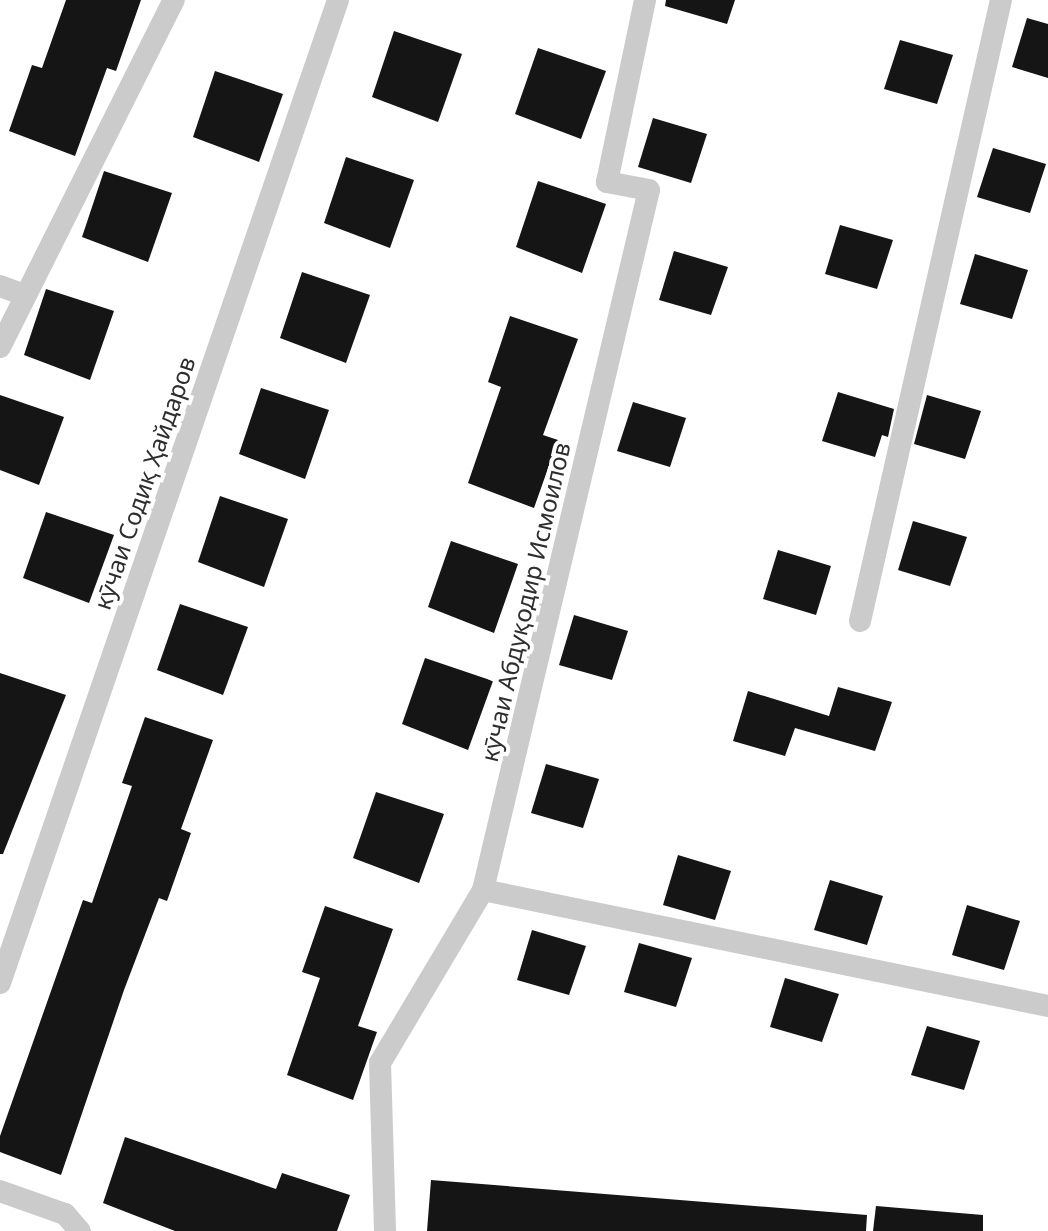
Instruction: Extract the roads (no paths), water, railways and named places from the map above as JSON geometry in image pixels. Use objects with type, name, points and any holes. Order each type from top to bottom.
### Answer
[{"type":"street","points":[[0,347],[174,0]]},
{"type":"street","name":"кӯчаи Содиқ Ҳайдаров","points":[[0,983],[338,0]]},
{"type":"street","name":"кӯчаи Абдуқодир Исмоилов","points":[[385,1231],[380,1063],[483,890],[649,190],[607,182],[645,0]]},
{"type":"street","points":[[860,621],[1001,0]]},
{"type":"street","points":[[0,286],[25,295]]},
{"type":"street","points":[[483,890],[1048,1006]]},
{"type":"street","points":[[0,1191],[65,1214],[80,1231]]}]
